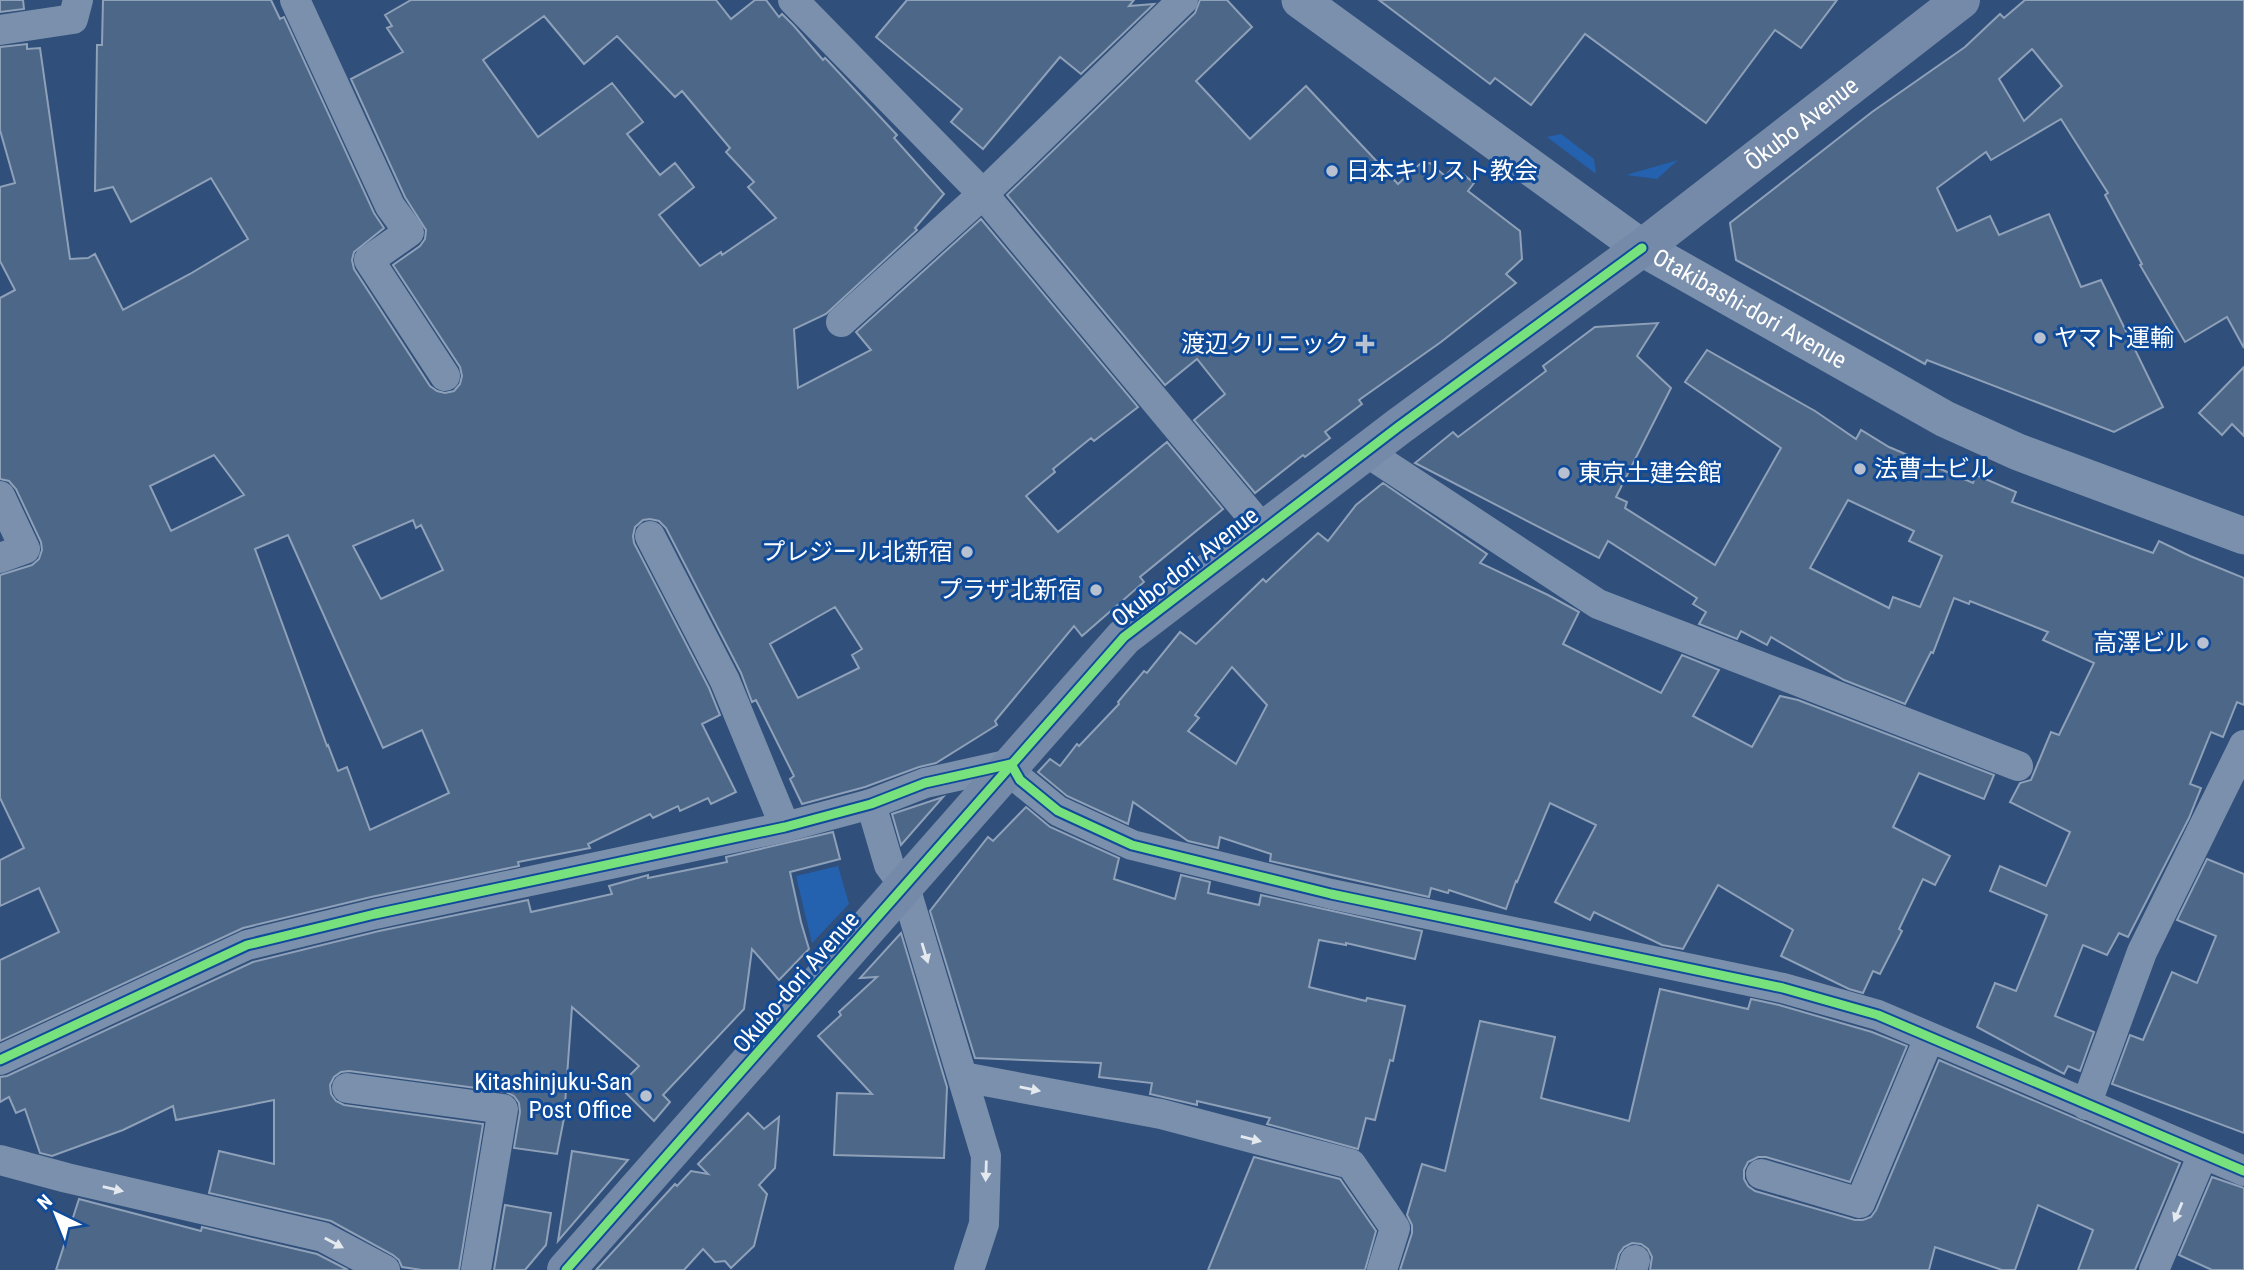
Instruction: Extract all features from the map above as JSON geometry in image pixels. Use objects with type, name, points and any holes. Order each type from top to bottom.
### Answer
[{"type":"main road","name":"Ōkubo Avenue","points":[[1642,248],[1961,0]]},
{"type":"main road","name":"Okubo-dori Avenue","points":[[566,1270],[1124,637],[1365,452],[1642,248]]},
{"type":"street","points":[[295,0],[390,206],[409,232],[369,260],[445,376]]},
{"type":"street","points":[[793,0],[983,194],[1264,531]]},
{"type":"street","points":[[841,322],[983,194],[1183,0]]},
{"type":"street","name":"Otakibashi-dori Avenue","points":[[1300,0],[1642,248],[1945,419],[2018,453],[2244,536]]},
{"type":"street","points":[[0,30],[76,9]]},
{"type":"street","points":[[1365,452],[1598,604],[2018,766]]},
{"type":"street","points":[[0,496],[25,549],[0,558]]},
{"type":"street","points":[[650,536],[725,681],[785,827]]},
{"type":"street","points":[[2086,1105],[2142,951],[2244,745]]},
{"type":"street","points":[[0,1060],[247,945],[375,914],[785,827],[871,804],[925,783],[1011,764],[1020,780],[1058,811],[1132,845],[1331,894],[1783,988],[1878,1015],[2244,1171]]},
{"type":"street","points":[[871,804],[889,865],[905,887],[986,1156],[985,1224],[970,1270]]},
{"type":"street","points":[[1761,1174],[1860,1203],[1929,1038]]},
{"type":"street","points":[[963,1077],[1161,1114],[1351,1164],[1395,1228],[1382,1270]]},
{"type":"street","points":[[347,1088],[503,1109],[476,1270]]},
{"type":"street","points":[[2154,1270],[2203,1154]]},
{"type":"street","points":[[0,1160],[323,1237],[385,1270]]},
{"type":"shaded area","points":[[1561,134],[1594,159],[1596,174],[1547,137]]},
{"type":"shaded area","points":[[1678,160],[1657,179],[1626,175]]},
{"type":"shaded area","points":[[838,866],[849,904],[812,943],[796,876]]},
{"type":"building","points":[[0,0],[23,0],[24,9],[0,12]]},
{"type":"building","points":[[103,0],[271,0],[280,19],[284,17],[374,213],[384,228],[354,252],[354,269],[430,386],[445,393],[454,391],[460,384],[460,367],[393,265],[420,246],[425,239],[426,230],[405,197],[351,79],[403,52],[387,28],[392,26],[385,15],[411,0],[716,0],[731,19],[755,0],[766,0],[779,17],[782,14],[794,26],[823,60],[825,58],[828,61],[897,135],[894,138],[944,194],[915,228],[917,230],[826,314],[794,329],[798,388],[871,350],[856,332],[981,219],[1138,407],[1094,441],[1091,438],[1053,469],[1055,472],[1026,496],[1058,532],[1167,442],[1223,509],[1140,577],[1144,582],[1082,636],[1074,626],[995,721],[997,725],[936,763],[865,787],[802,804],[790,779],[794,776],[756,700],[752,702],[741,673],[666,528],[659,521],[643,520],[635,527],[634,543],[709,688],[720,715],[702,724],[736,792],[711,804],[708,798],[680,811],[678,806],[653,818],[650,814],[588,844],[590,848],[518,862],[519,866],[371,897],[243,928],[0,1041],[0,960],[59,932],[39,888],[0,906],[0,860],[24,848],[0,798],[0,575],[32,565],[39,559],[42,550],[41,542],[16,489],[9,481],[0,479],[0,298],[15,290],[0,261],[0,187],[15,183],[0,130],[0,47],[27,44],[27,49],[40,48],[70,259],[88,258],[95,254],[123,310],[248,239],[211,178],[131,222],[113,187],[95,191],[97,45],[102,45]],"holes":[[[544,16],[584,64],[617,36],[675,97],[682,91],[730,148],[726,152],[754,182],[748,187],[776,218],[722,255],[721,252],[700,266],[659,215],[694,187],[675,163],[660,175],[627,134],[643,122],[612,83],[538,137],[483,60]],[[214,455],[244,495],[171,531],[150,486]],[[413,520],[416,528],[421,525],[443,570],[381,599],[353,546]],[[288,535],[383,748],[422,730],[449,793],[370,830],[347,767],[338,771],[255,549]],[[835,607],[862,649],[852,655],[859,668],[798,698],[770,644]]]},
{"type":"building","points":[[907,0],[1134,0],[1129,6],[1154,4],[1081,74],[1060,57],[983,149],[951,122],[962,109],[876,37]]},
{"type":"building","points":[[1200,0],[1227,0],[1252,27],[1196,81],[1250,139],[1306,86],[1398,184],[1420,164],[1430,163],[1445,176],[1454,167],[1474,183],[1468,191],[1520,231],[1522,259],[1506,274],[1516,283],[1441,342],[1359,400],[1362,404],[1325,432],[1330,438],[1305,457],[1303,455],[1255,493],[1194,420],[1225,394],[1197,359],[1165,385],[1007,195],[1195,13]]},
{"type":"building","points":[[1379,0],[1837,0],[1801,48],[1775,30],[1706,123],[1585,34],[1531,105],[1495,78],[1490,84]]},
{"type":"building","points":[[2025,0],[2244,0],[2244,348],[2227,317],[2185,342],[2140,265],[2142,264],[2105,195],[2108,193],[2061,119],[1991,160],[1986,152],[1937,188],[1957,231],[1990,216],[1999,235],[2049,214],[2081,287],[2101,280],[2163,407],[2114,432],[1927,360],[1925,364],[1736,260],[1730,223],[1872,112],[1965,47],[2000,14],[2004,18]],"holes":[[[2032,49],[2062,86],[2024,121],[1999,79]]]},
{"type":"building","points":[[1658,323],[1637,356],[1671,388],[1616,497],[1627,502],[1625,508],[1715,565],[1781,448],[1685,382],[1707,350],[1815,411],[1856,439],[1861,430],[1889,447],[1973,483],[1976,475],[2016,492],[2012,502],[2153,553],[2159,541],[2244,578],[2244,705],[2237,702],[2223,737],[2211,732],[2190,784],[2201,788],[2189,818],[2128,937],[2119,933],[2107,955],[2083,945],[2055,1016],[2094,1032],[2080,1071],[2068,1066],[2064,1074],[1977,1027],[1995,983],[2016,991],[2047,915],[1990,891],[2000,866],[2046,886],[2070,832],[2010,802],[2020,783],[2031,780],[2051,732],[2059,735],[2094,663],[2043,640],[2048,632],[1970,601],[1969,604],[1954,598],[1933,653],[1931,652],[1905,704],[1844,680],[1771,637],[1767,645],[1741,631],[1737,639],[1699,624],[1706,612],[1693,604],[1697,598],[1608,541],[1599,558],[1415,463],[1453,432],[1458,437],[1546,371],[1543,366],[1595,327]],"holes":[[[1848,500],[1914,531],[1909,541],[1942,556],[1920,607],[1893,597],[1889,608],[1810,568]]]},
{"type":"building","points":[[2244,367],[2244,436],[2232,424],[2222,435],[2199,413]]},
{"type":"building","points":[[1383,483],[1487,554],[1480,563],[1579,612],[1563,644],[1661,693],[1682,655],[1719,670],[1693,716],[1752,747],[1780,696],[1798,700],[1994,775],[1984,799],[1919,773],[1893,827],[1950,856],[1935,885],[1923,879],[1899,929],[1902,931],[1880,974],[1873,971],[1863,993],[1849,989],[1781,956],[1793,930],[1718,885],[1683,949],[1662,945],[1594,912],[1590,920],[1555,902],[1596,825],[1550,803],[1506,909],[1449,890],[1448,893],[1431,888],[1429,897],[1270,861],[1271,854],[1220,837],[1218,848],[1188,841],[1133,802],[1128,824],[1067,796],[1038,772],[1050,759],[1060,766],[1077,744],[1079,746],[1119,704],[1144,671],[1147,673],[1180,632],[1196,644],[1263,579],[1266,582],[1318,533],[1328,541],[1356,505]],"holes":[[[1232,667],[1267,705],[1236,764],[1188,731],[1199,718],[1195,715]]]},
{"type":"building","points":[[943,797],[901,845],[892,814]]},
{"type":"building","points":[[1026,807],[1050,827],[1119,858],[1114,879],[1175,899],[1181,875],[1210,882],[1208,893],[1259,905],[1261,895],[1422,931],[1415,959],[1346,943],[1319,940],[1309,987],[1366,1001],[1367,998],[1405,1006],[1393,1061],[1390,1060],[1375,1120],[1366,1118],[1358,1149],[1267,1124],[1270,1118],[1197,1101],[1197,1105],[1150,1094],[1152,1083],[1099,1077],[1101,1063],[975,1058],[930,911],[988,837],[993,841]]},
{"type":"building","points":[[833,832],[840,859],[790,872],[809,949],[779,980],[752,949],[744,1009],[663,1095],[670,1102],[654,1121],[619,1086],[639,1066],[572,1007],[564,1118],[557,1154],[514,1148],[519,1103],[514,1096],[506,1092],[349,1071],[334,1077],[330,1085],[331,1094],[336,1101],[344,1105],[483,1124],[459,1270],[402,1267],[393,1255],[331,1221],[209,1193],[219,1151],[274,1164],[274,1100],[176,1120],[173,1106],[123,1130],[52,1156],[40,1153],[25,1109],[16,1113],[9,1097],[0,1102],[0,1077],[253,962],[379,931],[528,900],[531,912],[612,894],[609,886],[648,875],[648,878],[727,862],[726,857]]},
{"type":"building","points":[[2207,859],[2244,874],[2244,1133],[2112,1084],[2130,1035],[2143,1040],[2172,972],[2197,983],[2216,936],[2177,920]]},
{"type":"building","points":[[901,933],[947,1087],[944,1158],[834,1155],[837,1093],[872,1094],[818,1036],[841,1015],[839,1012],[877,977],[860,978]]},
{"type":"building","points":[[1660,989],[1748,1009],[1751,999],[1779,1005],[1872,1032],[1907,1046],[1850,1182],[1758,1157],[1748,1162],[1744,1170],[1744,1179],[1755,1191],[1855,1220],[1871,1217],[1939,1060],[2180,1163],[2135,1270],[2078,1270],[2093,1230],[2038,1205],[2015,1270],[2002,1270],[1935,1247],[1929,1270],[1650,1270],[1652,1257],[1648,1249],[1641,1244],[1632,1243],[1624,1247],[1619,1254],[1615,1270],[1400,1270],[1412,1233],[1412,1225],[1407,1215],[1422,1164],[1445,1171],[1480,1021],[1555,1037],[1541,1098],[1629,1121]]},
{"type":"building","points":[[748,1113],[764,1129],[779,1117],[775,1168],[759,1185],[767,1194],[754,1246],[731,1268],[725,1261],[715,1262],[703,1249],[684,1270],[596,1270],[675,1184],[677,1186],[691,1171],[708,1174],[698,1164]]},
{"type":"building","points":[[572,1151],[628,1160],[558,1241]]},
{"type":"building","points":[[1254,1157],[1340,1179],[1376,1231],[1365,1270],[1208,1270]]},
{"type":"building","points":[[2212,1177],[2244,1188],[2244,1270],[2212,1270],[2179,1255]]},
{"type":"building","points":[[79,1199],[201,1231],[202,1227],[317,1254],[348,1270],[56,1270]]},
{"type":"building","points":[[505,1205],[551,1213],[546,1245],[525,1270],[494,1270]]},
{"type":"cycle path","points":[[566,1270],[1124,637],[1398,427],[1642,248]]},
{"type":"cycle path","points":[[0,1060],[247,945],[375,914],[785,827],[871,804],[925,783],[1011,764],[1020,780],[1058,811],[1132,845],[1331,894],[1783,988],[1878,1015],[2244,1171]]},
{"type":"place","name":"日本キリスト教会","points":[[1332,171]]},
{"type":"place","name":"ヤマト運輸","points":[[2040,338]]},
{"type":"place","name":"渡辺クリニック","points":[[1365,344]]},
{"type":"place","name":"法曹士ビル","points":[[1860,469]]},
{"type":"place","name":"東京土建会館","points":[[1564,473]]},
{"type":"place","name":"プレジール北新宿","points":[[967,552]]},
{"type":"place","name":"プラザ北新宿","points":[[1096,590]]},
{"type":"place","name":"高澤ビル","points":[[2203,643]]},
{"type":"place","name":"Kitashinjuku-San Post Office","points":[[646,1096]]}]
